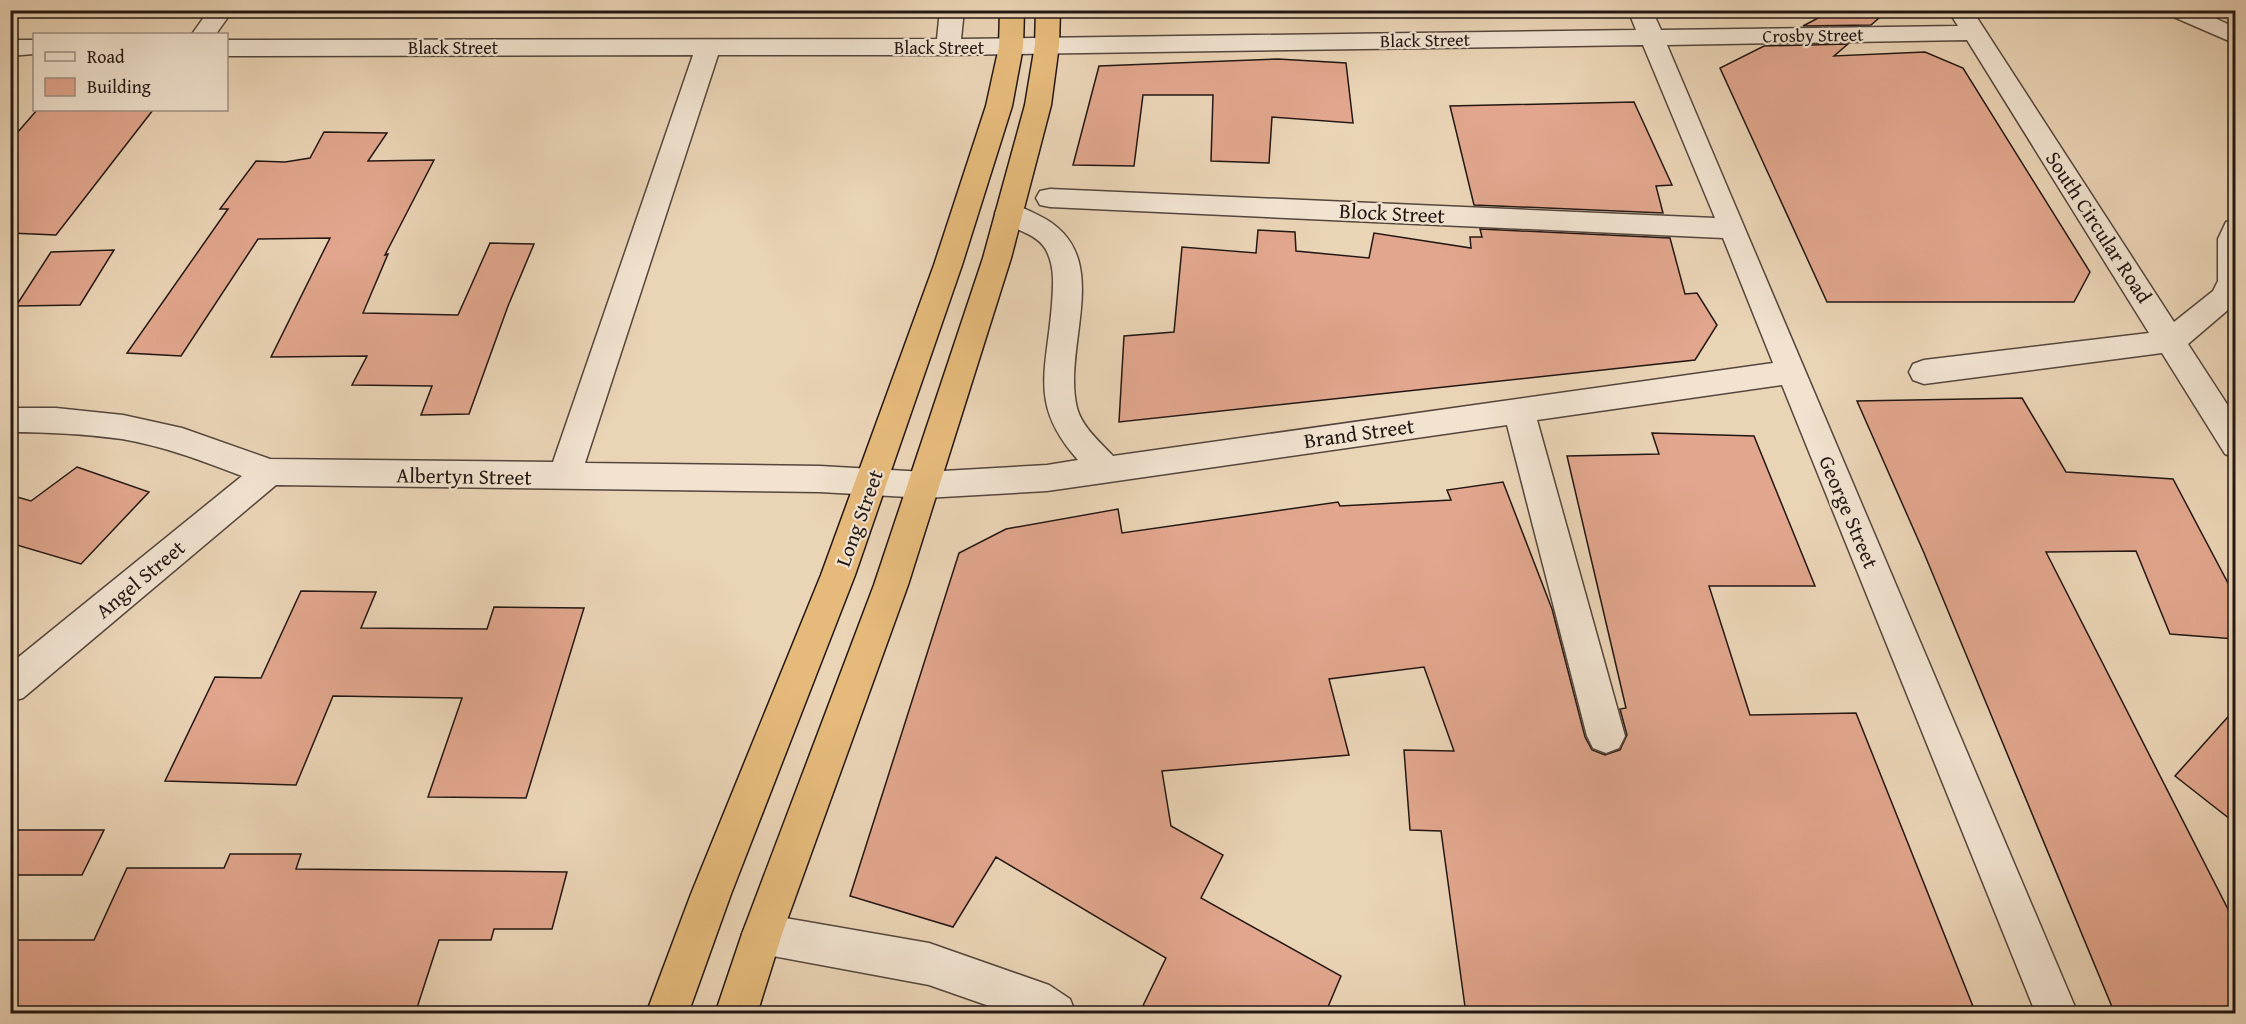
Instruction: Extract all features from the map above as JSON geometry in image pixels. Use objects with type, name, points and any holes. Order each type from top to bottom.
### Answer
[{"type":"highway","name":"Long Street","points":[[667,1014],[872,482],[970,197],[999,106],[1011,47],[1012,10]]},
{"type":"highway","points":[[736,1014],[762,934],[891,585],[997,258],[1038,105],[1047,45],[1048,10]]},
{"type":"street","points":[[205,33],[221,10]]},
{"type":"street","points":[[948,47],[951,10]]},
{"type":"street","points":[[2177,10],[2235,37]]},
{"type":"street","name":"Crosby Street","points":[[1646,24],[1967,22]]},
{"type":"street","name":"South Circular Road","points":[[1967,22],[2235,445]]},
{"type":"street","name":"Black Street","points":[[228,48],[1011,47],[1646,24]]},
{"type":"street","name":"George Street","points":[[1646,24],[2057,1014]]},
{"type":"street","points":[[10,48],[33,47]]},
{"type":"street","points":[[564,477],[708,47]]},
{"type":"street","name":"Block Street","points":[[1050,198],[1733,229]]},
{"type":"street","points":[[1009,213],[1052,237],[1063,250],[1069,281],[1059,365],[1061,407],[1071,428],[1105,469]]},
{"type":"street","points":[[1924,372],[2171,342],[2224,298],[2232,281],[2232,239],[2235,229]]},
{"type":"street","name":"Brand Street","points":[[925,484],[1047,478],[1791,372]]},
{"type":"street","points":[[1519,410],[1606,736]]},
{"type":"street","name":"Albertyn Street","points":[[10,420],[56,420],[123,426],[182,441],[269,472],[820,479],[925,484]]},
{"type":"street","name":"Angel Street","points":[[10,686],[269,472]]},
{"type":"street","points":[[762,934],[929,964],[1034,1000],[1055,1014]]},
{"type":"building","points":[[1833,10],[1888,10],[1871,25],[1803,26]]},
{"type":"building","points":[[1848,44],[1834,56],[1925,52],[1963,68],[2090,272],[2074,302],[1827,302],[1720,68],[1764,46]]},
{"type":"building","points":[[1278,59],[1346,63],[1353,123],[1272,117],[1269,163],[1211,161],[1213,95],[1143,95],[1134,166],[1073,165],[1099,66]]},
{"type":"building","points":[[1634,102],[1672,185],[1656,186],[1663,213],[1474,205],[1450,106]]},
{"type":"building","points":[[36,111],[152,111],[56,235],[10,233],[10,141]]},
{"type":"building","points":[[324,132],[387,133],[368,161],[434,160],[385,255],[388,254],[363,313],[458,315],[490,243],[534,244],[508,306],[469,414],[421,415],[432,386],[352,385],[367,356],[271,357],[330,238],[258,239],[181,356],[127,353],[228,209],[220,209],[256,161],[285,162],[310,158]]},
{"type":"building","points":[[1480,229],[1670,238],[1685,294],[1697,293],[1717,325],[1695,360],[1119,422],[1124,336],[1174,332],[1182,247],[1256,253],[1258,230],[1295,232],[1296,251],[1369,258],[1374,233],[1471,248],[1470,237],[1482,237]]},
{"type":"building","points":[[114,250],[80,305],[16,306],[51,252]]},
{"type":"building","points":[[2022,398],[2066,472],[2173,479],[2228,583],[2235,584],[2235,639],[2170,634],[2136,551],[2046,552],[2235,923],[2235,1007],[2175,1014],[2115,1014],[1924,553],[1857,401]]},
{"type":"building","points":[[1652,433],[1754,436],[1815,586],[1709,586],[1750,715],[1856,713],[1976,1014],[1466,1014],[1441,831],[1410,830],[1404,750],[1454,751],[1424,667],[1329,679],[1349,755],[1162,771],[1171,826],[1223,855],[1201,898],[1341,976],[1325,1014],[1139,1014],[1166,958],[996,857],[953,927],[850,896],[959,553],[1006,529],[1118,509],[1122,533],[1338,502],[1340,506],[1451,500],[1447,490],[1503,482],[1552,609],[1585,737],[1592,750],[1605,755],[1620,750],[1627,735],[1620,709],[1626,708],[1567,456],[1659,454]]},
{"type":"building","points":[[77,467],[149,492],[81,564],[10,543],[10,495],[31,501]]},
{"type":"building","points":[[301,591],[376,592],[361,628],[487,629],[494,607],[584,608],[526,798],[428,797],[462,698],[333,696],[296,785],[165,781],[215,677],[261,678]]},
{"type":"building","points":[[2235,709],[2235,823],[2175,776]]},
{"type":"building","points":[[10,830],[104,830],[82,875],[10,875]]},
{"type":"building","points":[[230,854],[301,854],[296,869],[567,872],[552,929],[494,929],[491,940],[439,940],[415,1014],[10,1014],[10,940],[94,940],[127,868],[224,868]]}]
